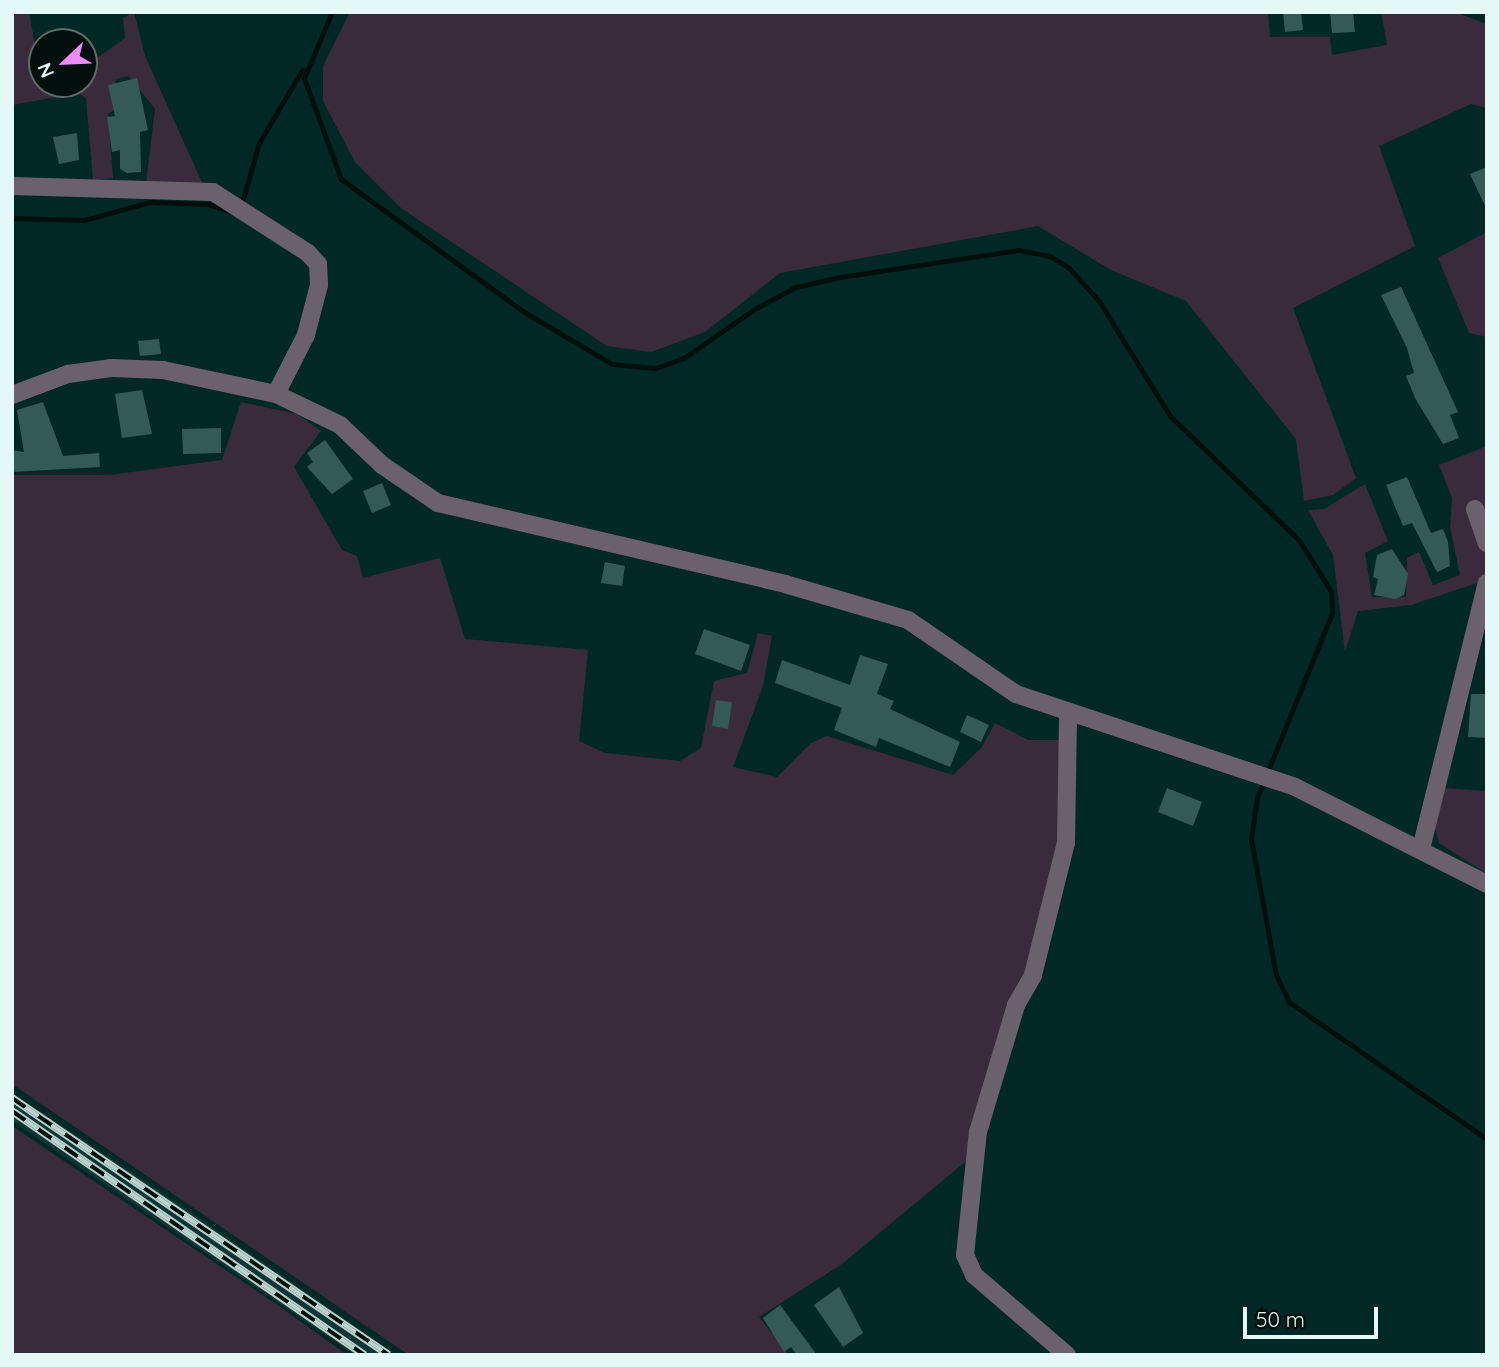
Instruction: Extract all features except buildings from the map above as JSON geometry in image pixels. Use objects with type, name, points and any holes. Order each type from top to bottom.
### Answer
[{"type":"street","points":[[12,186],[213,192],[308,253],[318,264],[318,285],[306,335],[276,394]]},
{"type":"street","points":[[12,395],[68,374],[111,368],[163,370],[276,394],[324,414],[438,503],[785,584],[908,620],[1016,694],[1068,716],[1285,783],[1422,849],[1487,884]]},
{"type":"street","points":[[1475,509],[1487,543]]},
{"type":"street","points":[[1422,849],[1487,583]]},
{"type":"street","points":[[1067,1355],[974,1275],[965,1255],[978,1132],[1016,1006],[1033,975],[1066,843],[1068,716]]},
{"type":"shaded area","points":[[12,12],[29,12],[32,28],[28,28],[28,98],[51,98],[12,105]]},
{"type":"shaded area","points":[[134,12],[145,56],[204,187],[146,183],[155,109],[129,76],[116,79],[113,111],[108,114],[113,178],[93,180],[86,99],[98,98],[98,57],[125,38],[123,18]]},
{"type":"shaded area","points":[[350,12],[1268,12],[1270,37],[1330,37],[1332,55],[1387,45],[1381,12],[1454,12],[1487,24],[1487,108],[1471,104],[1379,146],[1415,246],[1293,308],[1356,478],[1333,495],[1304,501],[1296,439],[1186,301],[1111,270],[1038,226],[780,273],[705,332],[651,352],[607,346],[401,208],[355,162],[323,101],[323,66]]},
{"type":"shaded area","points":[[1487,232],[1487,337],[1469,333],[1438,258]]},
{"type":"shaded area","points":[[241,402],[297,414],[321,431],[294,467],[342,550],[357,556],[363,578],[440,558],[465,639],[588,650],[579,741],[605,753],[680,761],[701,748],[714,681],[747,673],[758,633],[772,636],[763,686],[733,767],[777,777],[811,743],[827,736],[953,775],[981,748],[995,723],[1028,740],[1061,740],[1060,840],[1028,973],[965,1162],[842,1264],[759,1317],[789,1355],[409,1355],[12,1084],[12,475],[109,475],[222,460]]},
{"type":"shaded area","points":[[1487,446],[1487,594],[1477,583],[1411,605],[1358,611],[1345,652],[1333,555],[1308,510],[1324,509],[1365,484],[1388,541],[1365,553],[1372,597],[1406,597],[1407,558],[1419,552],[1433,585],[1460,575],[1450,527],[1452,498],[1439,465]]},
{"type":"shaded area","points":[[1444,788],[1487,791],[1487,874],[1439,843],[1435,828]]},
{"type":"shaded area","points":[[12,1093],[175,1201],[396,1355],[355,1355],[12,1121]]},
{"type":"shaded area","points":[[12,1126],[279,1306],[347,1355],[12,1355]]},
{"type":"waterway","points":[[332,12],[304,78],[341,179],[521,310],[612,364],[656,368],[684,358],[756,308],[796,287],[840,277],[1019,250],[1050,256],[1069,268],[1099,301],[1170,416],[1299,540],[1331,591],[1332,613],[1257,798],[1251,839],[1276,975],[1289,1002],[1487,1139]]},
{"type":"waterway","points":[[241,206],[259,143],[302,70]]},
{"type":"waterway","points":[[12,218],[84,220],[150,202],[208,204],[235,213]]},
{"type":"railway","points":[[12,1098],[389,1355]]},
{"type":"railway","points":[[12,1111],[365,1355]]}]
